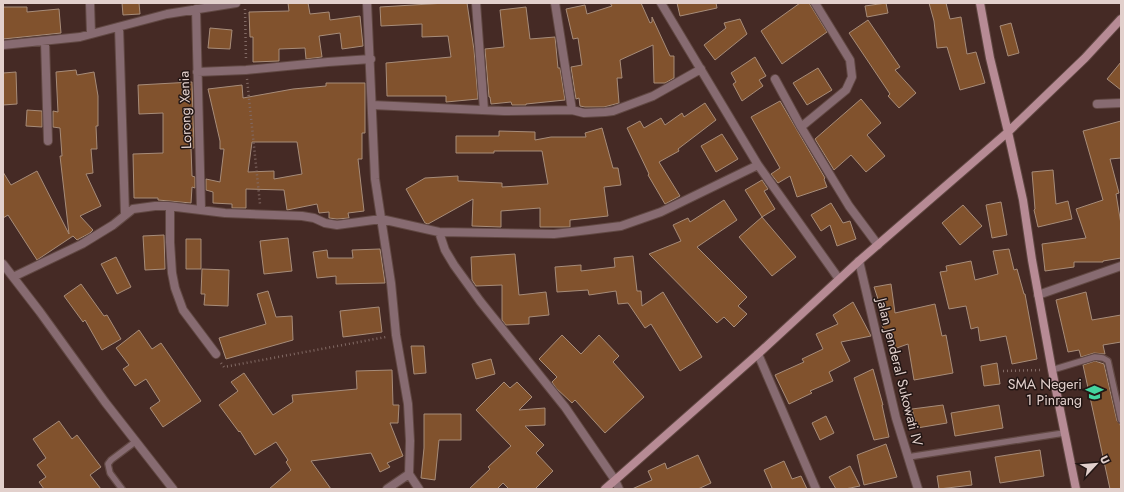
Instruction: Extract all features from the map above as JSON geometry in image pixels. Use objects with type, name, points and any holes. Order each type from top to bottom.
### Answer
[{"type":"street","points":[[90,3],[91,34]]},
{"type":"street","points":[[3,45],[80,37],[168,14],[236,3]]},
{"type":"street","points":[[367,3],[371,60],[375,178],[391,283],[396,335],[408,404],[410,440],[409,474],[419,489]]},
{"type":"street","points":[[476,3],[484,110]]},
{"type":"street","points":[[555,3],[572,110]]},
{"type":"street","points":[[661,3],[758,165],[839,279]]},
{"type":"street","points":[[801,127],[846,90],[852,77],[850,60],[815,3]]},
{"type":"street","points":[[980,3],[990,58],[1023,200],[1038,295],[1076,489]]},
{"type":"street","name":"Lorong Xenia","points":[[196,9],[201,209]]},
{"type":"street","points":[[605,489],[758,354],[859,261],[1008,132],[1085,58],[1121,19]]},
{"type":"street","points":[[119,27],[125,214]]},
{"type":"street","points":[[45,41],[48,141]]},
{"type":"street","points":[[197,72],[246,70],[328,62],[371,60]]},
{"type":"street","points":[[372,105],[484,110],[572,110],[584,113],[613,111],[654,96],[701,69]]},
{"type":"street","points":[[775,79],[801,127],[849,206],[878,245]]},
{"type":"street","points":[[1097,104],[1121,103]]},
{"type":"street","points":[[13,277],[82,244],[113,225],[133,209],[155,206],[201,209],[225,213],[302,216],[337,225],[381,219],[440,232],[554,234],[621,226],[661,212],[758,165]]},
{"type":"street","points":[[170,207],[170,242],[172,273],[175,288],[184,310],[216,354]]},
{"type":"street","points":[[440,232],[445,250],[480,301],[565,407],[615,480],[619,489]]},
{"type":"street","name":"Jalan Jenderal Sukowati IV","points":[[859,261],[887,384],[918,489]]},
{"type":"street","points":[[3,264],[40,312],[105,402],[173,489]]},
{"type":"street","points":[[1038,295],[1121,266]]},
{"type":"street","points":[[758,354],[816,489]]},
{"type":"street","points":[[386,489],[409,474]]},
{"type":"lane","points":[[1052,370],[1095,357],[1103,358],[1108,362],[1121,420]]},
{"type":"lane","points":[[908,457],[1064,433]]},
{"type":"lane","points":[[122,489],[110,473],[108,464],[111,460],[136,442]]},
{"type":"path","points":[[244,3],[246,70],[261,215]]},
{"type":"path","points":[[216,354],[224,367],[396,335]]},
{"type":"path","points":[[1003,371],[1052,370]]},
{"type":"building","points":[[122,3],[139,3],[140,14],[123,15]]},
{"type":"building","points":[[288,3],[308,3],[310,14],[329,12],[330,20],[360,16],[363,46],[342,49],[340,33],[319,36],[322,57],[306,59],[305,48],[279,49],[279,61],[253,62],[253,37],[250,37],[249,12],[289,11]]},
{"type":"building","points":[[467,3],[474,50],[478,99],[446,102],[446,96],[387,96],[386,63],[451,57],[448,36],[422,37],[422,24],[381,26],[380,7]]},
{"type":"building","points":[[610,3],[641,3],[650,23],[652,22],[652,17],[670,56],[674,56],[674,78],[665,83],[654,83],[653,45],[620,60],[622,78],[617,78],[619,103],[604,107],[580,106],[579,98],[576,99],[571,67],[582,65],[578,38],[573,39],[566,9],[585,5],[587,14],[612,6]]},
{"type":"building","points":[[677,3],[716,3],[717,8],[680,16]]},
{"type":"building","points":[[800,3],[809,3],[827,32],[782,64],[761,31]]},
{"type":"building","points":[[886,3],[888,13],[867,17],[865,6]]},
{"type":"building","points":[[929,3],[946,3],[950,19],[961,17],[967,54],[976,52],[985,83],[960,90],[947,47],[937,48],[934,21]]},
{"type":"building","points":[[3,7],[27,7],[27,12],[59,9],[61,33],[3,39]]},
{"type":"building","points":[[526,7],[530,39],[555,37],[558,68],[560,68],[565,100],[526,105],[512,105],[511,102],[491,104],[489,97],[485,49],[504,47],[500,10]]},
{"type":"building","points":[[740,19],[747,34],[715,60],[704,45],[726,28],[724,23]]},
{"type":"building","points":[[868,20],[900,67],[895,70],[916,93],[899,108],[888,96],[890,94],[849,33]]},
{"type":"building","points":[[1011,23],[1019,53],[1008,56],[1000,26]]},
{"type":"building","points":[[210,28],[232,30],[230,49],[208,48]]},
{"type":"building","points":[[755,57],[766,76],[759,80],[763,86],[742,101],[733,84],[736,82],[731,73]]},
{"type":"building","points":[[1121,62],[1121,90],[1107,79]]},
{"type":"building","points":[[818,68],[832,90],[807,105],[793,83]]},
{"type":"building","points":[[76,70],[77,75],[94,72],[98,96],[98,126],[96,126],[97,149],[91,149],[93,173],[86,174],[101,206],[80,216],[93,230],[90,233],[77,240],[73,236],[37,260],[8,215],[3,218],[3,172],[11,185],[37,171],[69,234],[60,156],[62,156],[60,128],[53,127],[53,111],[58,112],[56,72]]},
{"type":"building","points":[[16,72],[17,104],[3,105],[3,73]]},
{"type":"building","points":[[192,82],[194,148],[191,148],[192,176],[195,177],[195,188],[192,187],[191,203],[158,200],[158,198],[134,198],[133,154],[163,153],[163,113],[139,114],[138,85]]},
{"type":"building","points":[[326,83],[365,83],[365,133],[362,133],[362,159],[358,159],[364,211],[348,213],[349,218],[337,219],[329,218],[329,212],[319,213],[317,204],[287,210],[284,190],[246,189],[246,208],[232,208],[232,204],[213,203],[213,192],[206,190],[206,179],[220,182],[224,149],[220,149],[220,141],[208,89],[242,85],[243,98],[293,89],[326,86]],"holes":[[[252,142],[297,142],[302,174],[274,179],[274,171],[248,172]]]},
{"type":"building","points":[[861,99],[881,123],[867,135],[885,156],[866,172],[851,155],[834,170],[815,139]]},
{"type":"building","points":[[780,101],[825,178],[827,187],[797,197],[790,176],[778,183],[771,174],[780,168],[751,117]]},
{"type":"building","points":[[705,103],[716,120],[678,149],[679,151],[659,162],[680,196],[665,204],[648,175],[649,174],[627,128],[640,121],[644,128],[661,118],[665,125],[682,113],[684,117]]},
{"type":"building","points":[[27,110],[42,111],[42,127],[26,126]]},
{"type":"building","points":[[1121,121],[1121,158],[1110,159],[1119,193],[1116,194],[1121,224],[1121,258],[1103,262],[1074,262],[1074,267],[1045,271],[1042,244],[1086,238],[1076,209],[1103,200],[1083,131]]},
{"type":"building","points":[[602,128],[613,168],[618,168],[621,185],[604,187],[608,216],[570,220],[570,227],[540,227],[540,208],[501,211],[501,227],[472,226],[473,199],[428,224],[425,223],[406,189],[425,178],[458,176],[458,181],[502,183],[502,187],[548,184],[542,151],[456,153],[456,136],[499,136],[499,131],[535,132],[535,140],[551,137],[586,137],[585,133]]},
{"type":"building","points":[[722,134],[738,159],[716,172],[701,146]]},
{"type":"building","points":[[1053,170],[1056,204],[1068,201],[1072,219],[1038,227],[1034,210],[1032,172]]},
{"type":"building","points":[[762,180],[768,189],[764,191],[775,209],[762,217],[745,190]]},
{"type":"building","points":[[724,200],[737,220],[697,247],[747,297],[738,306],[747,314],[734,327],[724,317],[717,323],[649,254],[681,241],[673,225],[688,218],[690,222]]},
{"type":"building","points":[[1001,202],[1007,235],[992,238],[986,205]]},
{"type":"building","points":[[831,203],[843,223],[850,221],[856,239],[837,246],[830,225],[821,231],[811,215]]},
{"type":"building","points":[[963,205],[982,226],[960,245],[942,223]]},
{"type":"building","points":[[762,217],[796,257],[772,276],[739,237]]},
{"type":"building","points":[[164,235],[165,269],[145,270],[143,236]]},
{"type":"building","points":[[288,238],[292,271],[264,274],[260,241]]},
{"type":"building","points":[[186,239],[201,239],[201,269],[186,269]]},
{"type":"building","points":[[380,249],[385,283],[336,284],[336,276],[317,278],[313,252],[327,250],[328,258],[353,258],[352,250]]},
{"type":"building","points":[[1009,249],[1014,270],[1017,269],[1025,294],[1037,359],[1012,364],[1006,336],[980,341],[978,327],[971,329],[966,306],[949,309],[940,272],[947,271],[946,266],[971,261],[975,280],[998,274],[993,251]]},
{"type":"building","points":[[515,254],[519,295],[546,292],[549,315],[529,317],[529,324],[506,325],[502,320],[502,285],[476,286],[472,280],[471,257]]},
{"type":"building","points":[[633,256],[637,291],[641,291],[642,306],[663,292],[702,357],[680,371],[651,324],[645,328],[628,303],[618,304],[616,291],[589,295],[588,290],[557,292],[555,267],[581,265],[581,271],[615,267],[614,258]]},
{"type":"building","points":[[116,257],[131,287],[117,294],[101,264]]},
{"type":"building","points":[[202,269],[229,270],[228,306],[204,305],[205,294],[201,294]]},
{"type":"building","points":[[81,284],[104,316],[107,315],[121,339],[102,350],[85,320],[83,322],[64,296]]},
{"type":"building","points":[[891,284],[895,313],[935,304],[942,336],[946,335],[953,373],[914,380],[908,344],[891,350],[882,325],[886,323],[874,287]]},
{"type":"building","points":[[268,291],[276,317],[292,316],[293,340],[226,359],[219,338],[266,324],[257,294]]},
{"type":"building","points":[[1086,292],[1092,320],[1121,315],[1121,342],[1103,345],[1105,354],[1094,353],[1081,357],[1079,350],[1068,352],[1056,300]]},
{"type":"building","points":[[853,302],[871,336],[841,342],[850,361],[829,372],[833,381],[810,391],[812,393],[789,404],[775,375],[804,362],[802,359],[823,349],[816,334],[838,324],[833,315]]},
{"type":"building","points":[[379,307],[382,332],[343,337],[340,311]]},
{"type":"building","points":[[139,330],[152,349],[161,343],[201,401],[163,427],[150,408],[160,401],[146,379],[135,386],[123,369],[129,365],[116,348]]},
{"type":"building","points":[[562,335],[581,354],[599,335],[619,356],[613,362],[644,397],[605,433],[575,400],[572,403],[556,388],[552,382],[557,377],[539,359]]},
{"type":"building","points":[[411,346],[424,346],[426,373],[414,374]]},
{"type":"building","points":[[491,359],[495,374],[476,379],[472,364]]},
{"type":"building","points":[[1095,361],[1104,364],[1117,421],[1121,428],[1121,489],[1110,489],[1083,365]]},
{"type":"building","points":[[997,363],[1000,384],[984,386],[981,366]]},
{"type":"building","points":[[873,369],[883,405],[889,437],[874,440],[854,378]]},
{"type":"building","points":[[392,370],[393,405],[399,405],[398,423],[390,423],[403,456],[387,463],[390,467],[380,472],[371,453],[311,461],[331,489],[269,489],[291,470],[286,462],[288,460],[276,442],[255,455],[240,431],[239,432],[219,405],[238,391],[231,382],[244,373],[273,415],[293,402],[292,395],[357,389],[356,371]]},
{"type":"building","points":[[504,382],[510,388],[517,382],[532,397],[519,410],[545,408],[545,425],[525,426],[544,445],[536,453],[553,471],[535,489],[509,489],[503,483],[497,489],[469,489],[490,469],[488,467],[511,446],[476,410]]},
{"type":"building","points":[[943,405],[947,423],[917,428],[912,409]]},
{"type":"building","points":[[999,405],[1003,428],[955,436],[951,413]]},
{"type":"building","points":[[424,414],[461,414],[461,440],[439,440],[435,480],[421,478],[424,448]]},
{"type":"building","points":[[826,416],[834,433],[820,440],[812,423]]},
{"type":"building","points":[[59,421],[72,439],[77,435],[101,467],[90,475],[101,489],[44,489],[39,482],[46,477],[37,465],[46,458],[33,439]]},
{"type":"building","points":[[886,444],[897,477],[864,485],[857,455]]},
{"type":"building","points":[[1040,450],[1044,476],[1000,483],[995,457]]},
{"type":"building","points":[[698,455],[711,483],[698,489],[632,489],[652,480],[648,471],[665,463],[667,469]]},
{"type":"building","points":[[784,461],[792,479],[801,476],[807,489],[770,489],[772,488],[764,470]]},
{"type":"building","points":[[850,466],[860,486],[836,489],[829,477]]},
{"type":"building","points":[[970,471],[972,485],[939,489],[937,476]]},
{"type":"place","name":"SMA Negeri 1 Pinrang","points":[[1095,392]]}]
